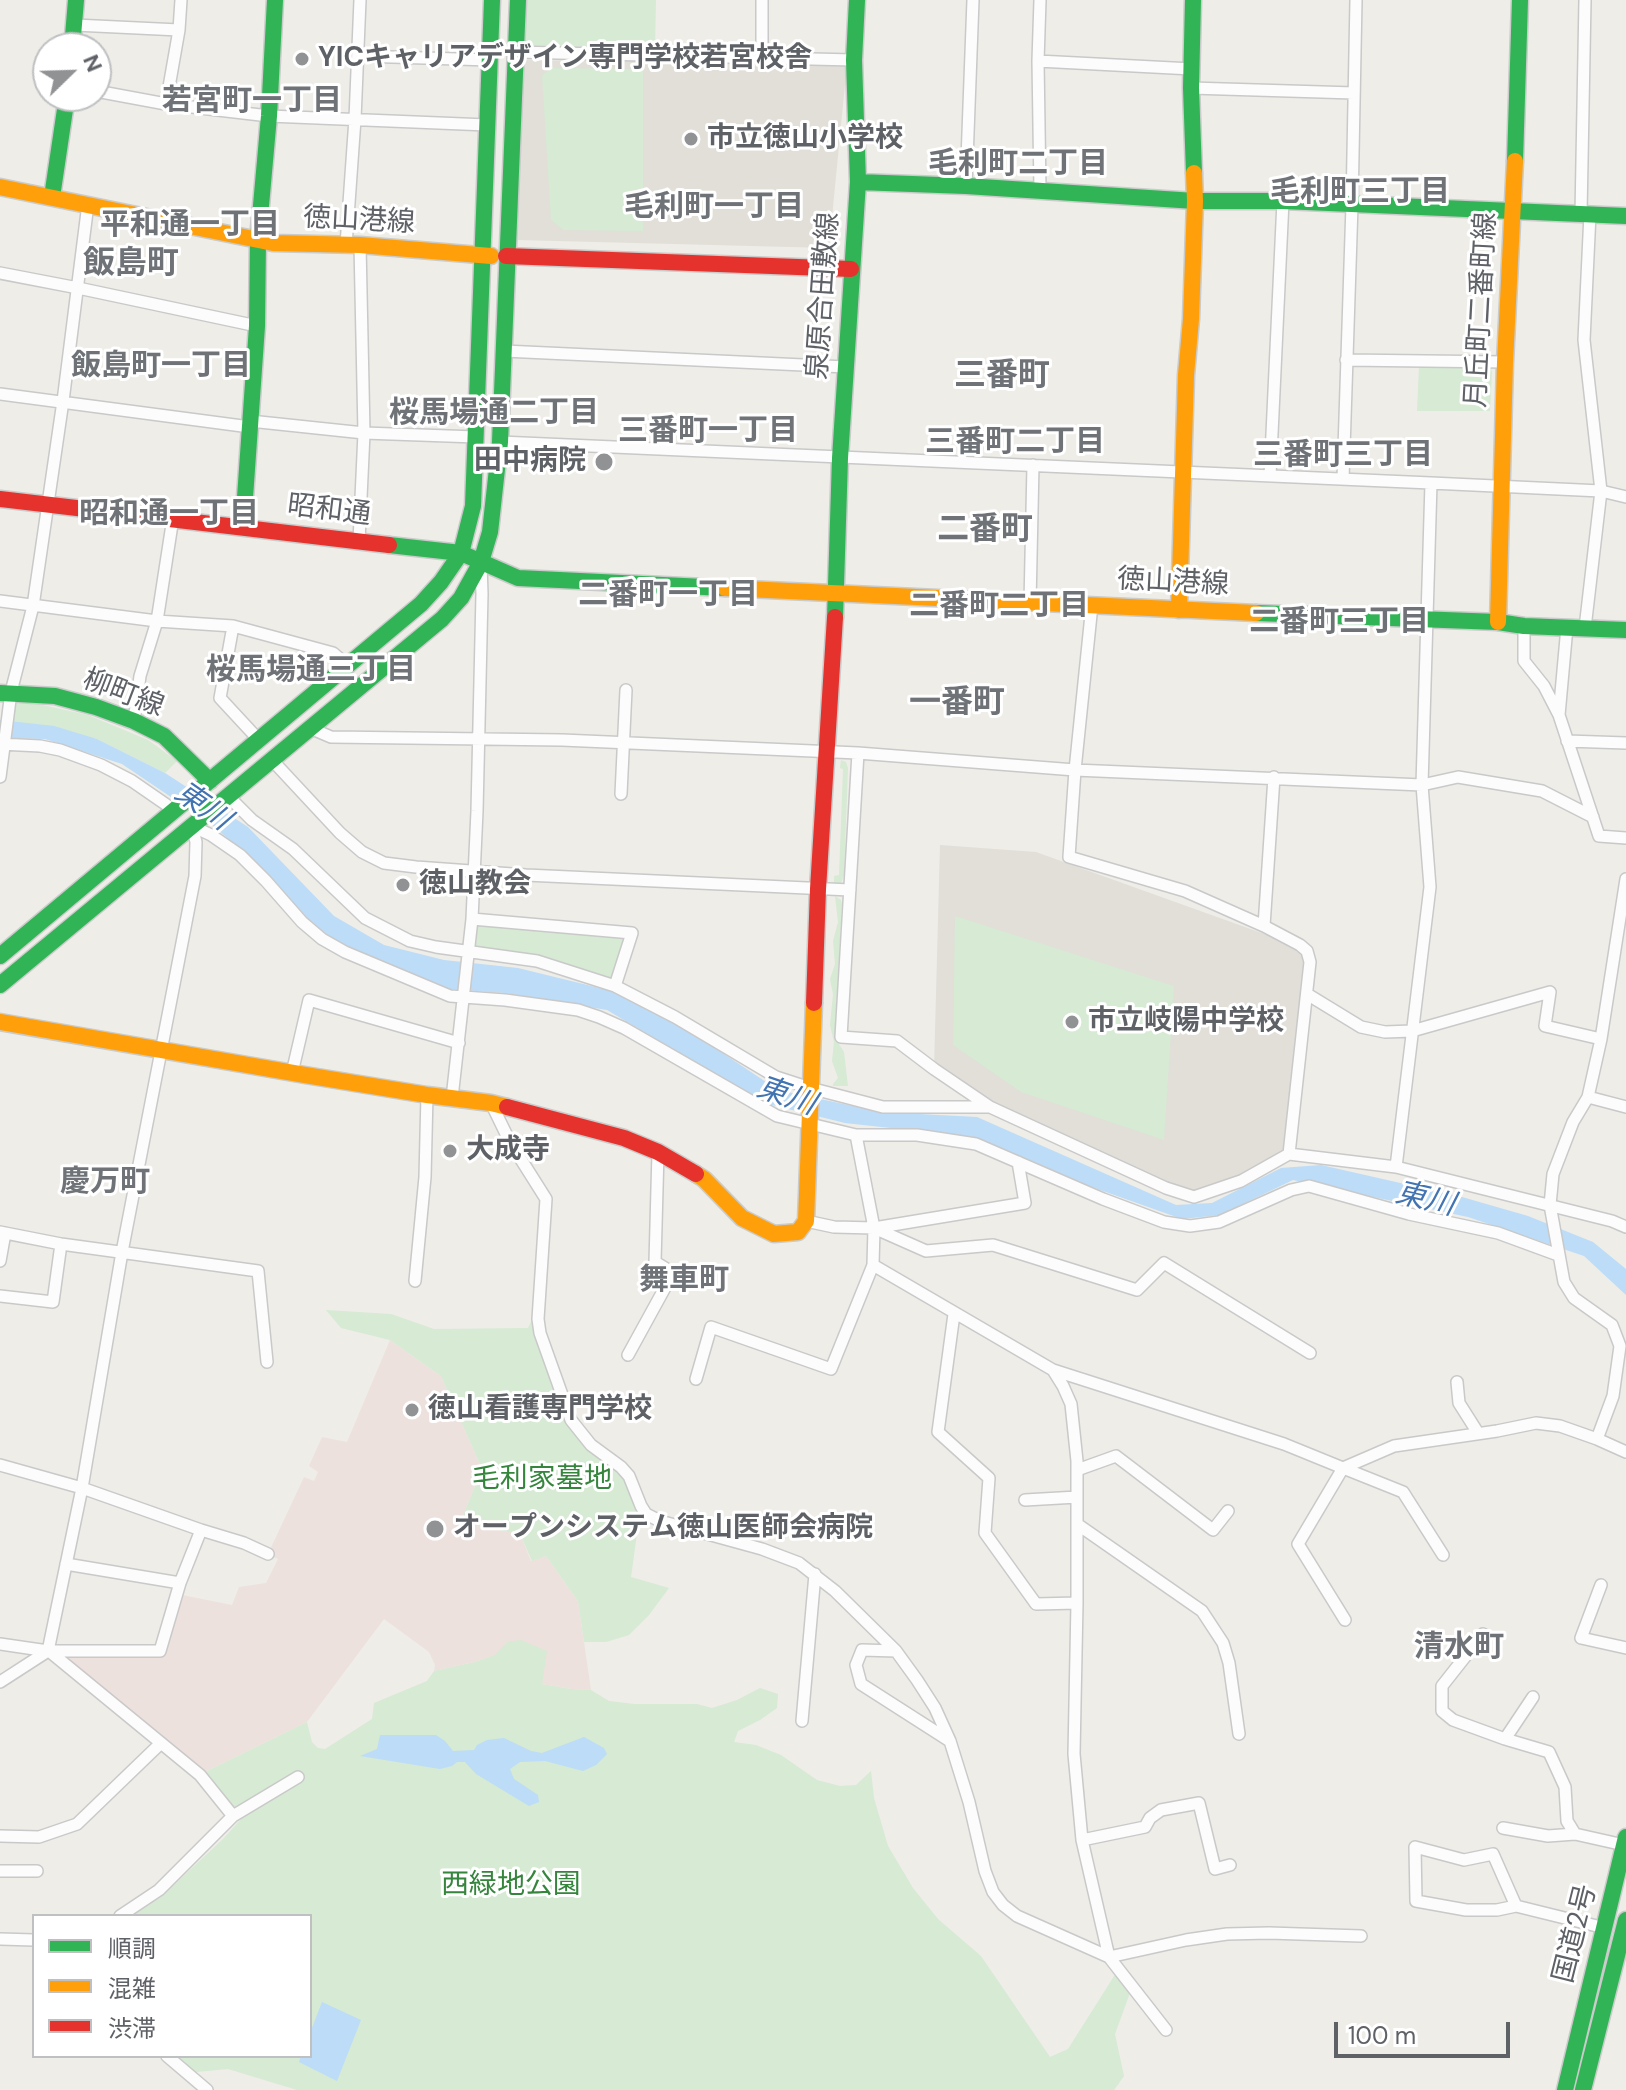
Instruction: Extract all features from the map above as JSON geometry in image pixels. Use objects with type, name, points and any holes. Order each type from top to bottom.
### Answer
[{"type":"main road","points":[[74,32],[76,0]]},
{"type":"main road","points":[[243,526],[257,326],[258,239],[275,0]]},
{"type":"main road","points":[[0,956],[421,604],[461,553],[473,506],[492,0]]},
{"type":"main road","points":[[0,985],[442,619],[461,598],[481,562],[490,532],[500,442],[518,0]]},
{"type":"main road","name":"泉原合田敷線","points":[[806,1221],[818,889],[858,182],[854,60],[857,0]]},
{"type":"main road","points":[[1179,610],[1195,201],[1191,88],[1193,0]]},
{"type":"main road","name":"月丘町二番町線","points":[[1498,622],[1520,0]]},
{"type":"main road","points":[[52,197],[65,112]]},
{"type":"main road","points":[[858,182],[1195,201],[1283,201],[1626,216]]},
{"type":"main road","name":"徳山港線","points":[[0,187],[273,243],[353,245],[481,256],[851,269]]},
{"type":"main road","name":"昭和通","points":[[0,499],[461,553]]},
{"type":"main road","name":"徳山港線","points":[[461,553],[518,578],[1626,630]]},
{"type":"main road","name":"柳町線","points":[[5,693],[55,696],[134,721],[164,736],[210,781]]},
{"type":"main road","points":[[0,1022],[292,1073],[491,1103],[624,1138],[658,1152],[704,1179],[742,1218],[774,1234],[798,1232],[806,1221]]},
{"type":"main road","name":"国道2号","points":[[1565,2090],[1625,1841]]},
{"type":"main road","name":"国道2号","points":[[1583,2090],[1626,1920]]},
{"type":"street","points":[[166,104],[181,0]]},
{"type":"street","points":[[359,541],[364,433],[353,245],[360,0]]},
{"type":"street","points":[[762,0],[762,57]]},
{"type":"street","points":[[966,186],[973,0]]},
{"type":"street","points":[[1040,0],[1040,191]]},
{"type":"street","points":[[1343,479],[1356,0]]},
{"type":"street","points":[[1585,0],[1584,340],[1601,491],[1585,628]]},
{"type":"street","points":[[75,25],[179,30]]},
{"type":"street","points":[[516,52],[854,60]]},
{"type":"street","points":[[359,56],[490,60]]},
{"type":"street","points":[[1038,61],[1192,69]]},
{"type":"street","points":[[1191,88],[1354,93]]},
{"type":"street","points":[[112,94],[166,104],[269,116],[487,125]]},
{"type":"street","points":[[1270,476],[1283,201]]},
{"type":"street","points":[[0,777],[2,744],[9,713],[5,693],[33,606],[88,204]]},
{"type":"street","points":[[0,273],[257,326]]},
{"type":"street","points":[[504,351],[846,367]]},
{"type":"street","points":[[1346,360],[1505,362]]},
{"type":"street","points":[[0,394],[250,424],[364,433],[476,437]]},
{"type":"street","points":[[500,442],[1601,491],[1626,497]]},
{"type":"street","points":[[1030,603],[1033,465]]},
{"type":"street","points":[[1396,1167],[1430,887],[1422,785],[1431,483]]},
{"type":"street","points":[[134,721],[140,676],[157,621],[173,518]]},
{"type":"street","points":[[452,1098],[472,919],[481,562]]},
{"type":"street","points":[[0,601],[157,621],[233,626],[333,653],[347,665]]},
{"type":"street","points":[[1092,605],[1069,857],[1185,891],[1264,926],[1307,951],[1310,962],[1289,1154]]},
{"type":"street","points":[[233,626],[220,698],[258,739]]},
{"type":"street","points":[[1524,626],[1524,661],[1544,686],[1559,715],[1599,836],[1626,838]]},
{"type":"street","points":[[1559,715],[1567,627]]},
{"type":"street","points":[[621,794],[626,690]]},
{"type":"street","points":[[310,728],[331,737],[478,738],[858,753],[1075,770],[1422,785],[1458,777],[1542,791],[1593,817]]},
{"type":"street","points":[[1567,741],[1626,743]]},
{"type":"street","points":[[2,744],[60,750],[101,765],[132,781],[174,810]]},
{"type":"street","points":[[858,753],[841,1037],[897,1041],[990,1107],[1166,1188],[1194,1197],[1241,1181],[1289,1154],[1396,1167],[1626,1227]]},
{"type":"street","points":[[272,760],[340,833],[362,852],[384,863],[557,877],[850,890]]},
{"type":"street","points":[[1264,926],[1274,777]]},
{"type":"street","points":[[228,796],[252,820],[293,849],[365,918],[410,941],[537,961],[615,986],[675,1017],[776,1077],[810,1088],[883,1107],[990,1107]]},
{"type":"street","points":[[192,826],[240,855],[302,922],[322,939],[345,952],[450,996],[578,1010],[599,1017],[624,1028],[777,1116],[856,1135],[917,1135],[976,1144],[1164,1222],[1190,1226],[1219,1222],[1291,1190],[1309,1186],[1409,1214],[1498,1233],[1558,1255]]},
{"type":"street","points":[[0,1682],[48,1651],[82,1488],[122,1252],[195,876],[196,842],[192,826]]},
{"type":"street","points":[[1597,1439],[1613,1396],[1620,1346],[1612,1325],[1574,1298],[1564,1282],[1550,1205],[1553,1174],[1573,1122],[1588,1097],[1601,1039],[1626,880]]},
{"type":"street","points":[[472,919],[632,933],[615,986]]},
{"type":"street","points":[[1307,994],[1361,1027],[1385,1032],[1412,1031],[1550,992],[1545,1026],[1601,1039]]},
{"type":"street","points":[[292,1073],[309,1000],[459,1043]]},
{"type":"street","points":[[415,1281],[425,1177],[427,1095]]},
{"type":"street","points":[[1588,1097],[1626,1107]]},
{"type":"street","points":[[491,1103],[510,1142],[546,1199],[538,1319],[540,1333],[571,1420],[591,1445],[629,1476],[646,1514],[799,1563],[815,1574],[896,1651],[935,1708],[950,1741],[969,1802],[985,1871],[993,1892],[1003,1905],[1017,1916],[1109,1957],[1227,1934],[1361,1936]]},
{"type":"street","points":[[696,1379],[711,1327],[831,1369],[873,1265],[874,1228],[856,1135]]},
{"type":"street","points":[[628,1355],[673,1273],[655,1262],[658,1152]]},
{"type":"street","points":[[806,1221],[834,1227],[874,1228],[1025,1203],[1018,1162]]},
{"type":"street","points":[[874,1228],[926,1251],[993,1245],[1137,1290],[1164,1263],[1310,1353]]},
{"type":"street","points":[[0,1261],[2,1233],[258,1271],[267,1362]]},
{"type":"street","points":[[0,1296],[53,1302],[61,1244]]},
{"type":"street","points":[[873,1265],[1053,1370],[1284,1444],[1403,1492],[1443,1555]]},
{"type":"street","points":[[954,1314],[938,1432],[989,1478],[985,1533],[1036,1604],[1077,1603]]},
{"type":"street","points":[[1053,1370],[1071,1404],[1077,1470],[1074,1754],[1082,1840],[1109,1957],[1166,2030]]},
{"type":"street","points":[[1457,1382],[1459,1403],[1478,1433]]},
{"type":"street","points":[[1345,1620],[1298,1544],[1343,1468],[1394,1446],[1536,1423],[1560,1426],[1626,1452]]},
{"type":"street","points":[[1077,1470],[1116,1456],[1213,1530],[1228,1511]]},
{"type":"street","points":[[0,1465],[82,1488],[268,1554]]},
{"type":"street","points":[[1025,1500],[1077,1497]]},
{"type":"street","points":[[1077,1524],[1202,1611],[1223,1643],[1229,1663],[1239,1734]]},
{"type":"street","points":[[0,1644],[48,1651],[160,1651],[180,1583],[201,1530]]},
{"type":"street","points":[[66,1564],[180,1583]]},
{"type":"street","points":[[802,1721],[815,1574]]},
{"type":"street","points":[[1601,1585],[1581,1638],[1626,1648]]},
{"type":"street","points":[[1483,1634],[1442,1686],[1442,1711],[1453,1720],[1549,1752],[1565,1787],[1567,1821],[1575,1834]]},
{"type":"street","points":[[896,1651],[862,1650],[856,1665],[861,1684],[950,1741]]},
{"type":"street","points":[[48,1651],[200,1775],[233,1816]]},
{"type":"street","points":[[1505,1739],[1533,1697]]},
{"type":"street","points":[[0,1836],[39,1837],[77,1824],[161,1743]]},
{"type":"street","points":[[123,1914],[159,1890],[233,1816],[298,1777]]},
{"type":"street","points":[[1082,1840],[1145,1827],[1150,1818],[1161,1810],[1199,1803],[1215,1869],[1230,1865]]},
{"type":"street","points":[[1503,1828],[1548,1836],[1575,1834],[1625,1841]]},
{"type":"street","points":[[1516,1906],[1493,1854],[1464,1860],[1415,1847],[1416,1901],[1466,1910],[1497,1910],[1516,1906],[1605,1928]]},
{"type":"street","points":[[0,1871],[37,1871]]},
{"type":"street","points":[[0,1939],[32,1940]]},
{"type":"street","points":[[169,2058],[207,2090]]},
{"type":"shaded area","points":[[521,60],[847,64],[829,248],[518,240]]},
{"type":"shaded area","points":[[940,845],[1036,852],[1309,950],[1289,1154],[1194,1197],[990,1107],[934,1069]]},
{"type":"shaded area","points":[[390,1340],[441,1376],[482,1469],[460,1523],[520,1534],[531,1561],[546,1556],[578,1601],[591,1690],[542,1684],[507,1642],[496,1655],[434,1671],[435,1665],[429,1652],[384,1619],[307,1722],[199,1775],[48,1651],[160,1651],[177,1594],[232,1605],[239,1587],[266,1583],[278,1559],[268,1554],[304,1477],[314,1481],[318,1472],[309,1466],[322,1437],[347,1442]]},
{"type":"green space","points":[[524,0],[656,0],[655,49],[528,45],[521,37]]},
{"type":"green space","points":[[552,68],[643,69],[643,231],[563,230],[551,220],[542,75]]},
{"type":"green space","points":[[1419,366],[1491,368],[1490,411],[1417,411]]},
{"type":"green space","points":[[17,704],[38,704],[88,715],[148,740],[177,761],[165,773],[97,739],[11,721]]},
{"type":"green space","points":[[841,760],[846,762],[848,768],[844,875],[841,884],[834,885],[834,876],[839,875]]},
{"type":"green space","points":[[835,896],[842,904],[835,1027],[837,1041],[844,1052],[848,1086],[833,1086],[838,1078],[832,1061],[834,1042],[830,1025],[833,994],[830,979],[835,964],[833,941],[838,922]]},
{"type":"green space","points":[[955,916],[1174,986],[1164,1140],[1021,1092],[953,1045]]},
{"type":"green space","points":[[477,923],[628,937],[611,981],[475,949]]},
{"type":"green space","name":"毛利家墓地","points":[[326,1310],[391,1314],[434,1329],[528,1328],[535,1313],[571,1426],[628,1480],[640,1512],[631,1577],[669,1588],[629,1635],[606,1642],[584,1642],[578,1601],[546,1556],[532,1561],[520,1534],[460,1523],[482,1469],[441,1376],[390,1340],[341,1328]]},
{"type":"green space","name":"西緑地公園","points":[[521,1640],[547,1651],[542,1684],[591,1690],[609,1701],[697,1704],[712,1708],[760,1688],[778,1694],[777,1708],[738,1731],[734,1742],[756,1745],[781,1755],[817,1780],[840,1786],[856,1785],[871,1771],[874,1798],[888,1846],[913,1888],[938,1919],[981,1956],[1050,2057],[1068,2049],[1116,1973],[1131,1990],[1115,2034],[1124,2076],[1114,2090],[297,2090],[228,2069],[196,2072],[178,2058],[312,2058],[312,1914],[134,1914],[161,1897],[242,1818],[199,1775],[307,1722],[312,1742],[318,1748],[325,1749],[372,1719],[374,1703],[427,1681],[434,1671],[495,1655],[507,1642]]},
{"type":"water","name":"東川","points":[[0,720],[54,726],[97,739],[165,773],[248,827],[334,916],[384,945],[444,960],[518,968],[620,993],[697,1036],[778,1090],[881,1112],[977,1117],[1176,1205],[1212,1203],[1281,1168],[1321,1165],[1462,1197],[1528,1216],[1593,1242],[1626,1269],[1626,1295],[1584,1256],[1468,1217],[1293,1180],[1220,1215],[1182,1219],[1072,1180],[973,1137],[845,1123],[764,1103],[607,1010],[505,993],[448,989],[373,964],[319,932],[262,868],[211,824],[122,764],[45,739],[0,738]]},
{"type":"water","points":[[380,1735],[436,1735],[453,1751],[474,1750],[487,1740],[504,1738],[542,1753],[584,1737],[604,1748],[607,1754],[596,1765],[583,1771],[545,1761],[520,1762],[510,1769],[514,1779],[538,1795],[539,1802],[529,1806],[476,1774],[465,1762],[440,1769],[360,1756],[377,1749]]},
{"type":"water","points":[[322,2002],[361,2020],[337,2081],[299,2062],[300,2058],[312,2058],[312,2028]]},
{"type":"traffic: fast","points":[[73,32],[76,0]]},
{"type":"traffic: fast","points":[[243,526],[257,326],[258,239],[275,0]]},
{"type":"traffic: fast","points":[[492,0],[473,506],[461,553],[518,578],[725,588]]},
{"type":"traffic: fast","points":[[481,562],[490,532],[500,442],[518,0]]},
{"type":"traffic: fast","points":[[835,617],[840,458],[858,182],[854,60],[857,0]]},
{"type":"traffic: fast","points":[[1193,0],[1191,88],[1194,173]]},
{"type":"traffic: fast","points":[[1515,161],[1520,0]]},
{"type":"traffic: fast","points":[[52,197],[65,112]]},
{"type":"traffic: fast","points":[[858,182],[1195,201],[1283,201],[1626,216]]},
{"type":"traffic: fast","points":[[0,956],[421,604],[461,553],[389,545]]},
{"type":"traffic: fast","points":[[0,985],[442,619],[461,598],[481,562]]},
{"type":"traffic: fast","points":[[1256,613],[1626,630]]},
{"type":"traffic: fast","points":[[0,693],[55,696],[134,721],[164,736],[210,781]]},
{"type":"traffic: fast","points":[[1565,2090],[1626,1837]]},
{"type":"traffic: fast","points":[[1583,2090],[1626,1920]]},
{"type":"traffic: slow","points":[[1498,622],[1505,362],[1515,161]]},
{"type":"traffic: slow","points":[[1179,610],[1194,173]]},
{"type":"traffic: slow","points":[[0,187],[273,243],[360,245],[491,256]]},
{"type":"traffic: slow","points":[[725,588],[1256,613]]},
{"type":"traffic: slow","points":[[696,1174],[742,1218],[774,1234],[798,1232],[806,1221],[814,1003]]},
{"type":"traffic: slow","points":[[0,1022],[507,1107]]},
{"type":"traffic: jam","points":[[506,256],[851,269]]},
{"type":"traffic: jam","points":[[0,499],[389,545]]},
{"type":"traffic: jam","points":[[814,1003],[835,617]]},
{"type":"traffic: jam","points":[[507,1107],[624,1138],[658,1152],[696,1174]]},
{"type":"place","name":"YICキャリアデザイン専門学校若宮校舎","points":[[302,59]]},
{"type":"place","name":"市立徳山小学校","points":[[691,139]]},
{"type":"place","name":"田中病院","points":[[604,462]]},
{"type":"place","name":"徳山教会","points":[[403,885]]},
{"type":"place","name":"市立岐陽中学校","points":[[1072,1022]]},
{"type":"place","name":"大成寺","points":[[450,1151]]},
{"type":"place","name":"徳山看護専門学校","points":[[412,1410]]},
{"type":"place","name":"オープンシステム徳山医師会病院","points":[[435,1529]]},
{"type":"district","name":"若宮町一丁目","points":[[252,102]]},
{"type":"district","name":"毛利町二丁目","points":[[1018,165]]},
{"type":"district","name":"毛利町三丁目","points":[[1360,193]]},
{"type":"district","name":"毛利町一丁目","points":[[714,208]]},
{"type":"district","name":"平和通一丁目","points":[[190,226]]},
{"type":"district","name":"飯島町","points":[[131,265]]},
{"type":"district","name":"飯島町一丁目","points":[[161,367]]},
{"type":"district","name":"三番町","points":[[1002,377]]},
{"type":"district","name":"桜馬場通二丁目","points":[[494,414]]},
{"type":"district","name":"三番町一丁目","points":[[708,432]]},
{"type":"district","name":"三番町二丁目","points":[[1015,443]]},
{"type":"district","name":"三番町三丁目","points":[[1343,456]]},
{"type":"district","name":"昭和通一丁目","points":[[169,515]]},
{"type":"district","name":"二番町","points":[[985,531]]},
{"type":"district","name":"二番町一丁目","points":[[668,596]]},
{"type":"district","name":"二番町二丁目","points":[[999,607]]},
{"type":"district","name":"二番町三丁目","points":[[1339,623]]},
{"type":"district","name":"桜馬場通三丁目","points":[[311,671]]},
{"type":"district","name":"一番町","points":[[957,704]]},
{"type":"district","name":"慶万町","points":[[105,1183]]},
{"type":"district","name":"舞車町","points":[[684,1281]]},
{"type":"district","name":"清水町","points":[[1459,1648]]}]
